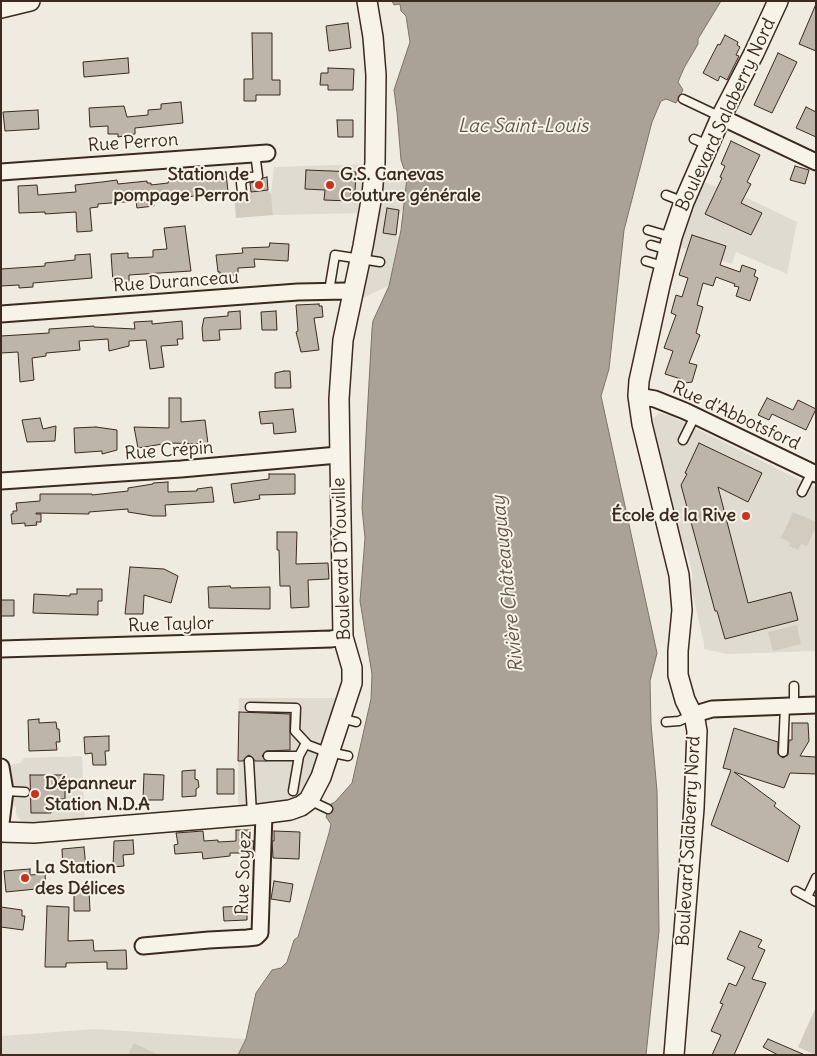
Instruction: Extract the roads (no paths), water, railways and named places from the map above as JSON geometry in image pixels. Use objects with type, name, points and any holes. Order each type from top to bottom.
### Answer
[{"type":"street","points":[[1,8],[30,1]]},
{"type":"street","name":"Boulevard D'Youville","points":[[309,800],[321,777],[339,754],[341,728],[352,678],[352,668],[343,637],[338,455],[341,356],[361,258],[373,218],[377,103],[373,37],[367,1]]},
{"type":"street","name":"Boulevard Salaberry Nord","points":[[674,1055],[696,778],[696,731],[678,675],[682,610],[679,575],[646,441],[638,396],[664,250],[684,202],[701,142],[721,117],[778,1]]},
{"type":"street","points":[[721,117],[816,162]]},
{"type":"street","name":"Rue Perron","points":[[1,172],[261,153]]},
{"type":"street","name":"Rue Duranceau","points":[[1,314],[298,292],[354,292]]},
{"type":"street","name":"Rue d'Abbotsford","points":[[638,396],[656,400],[695,416],[814,473]]},
{"type":"street","name":"Rue Crépin","points":[[1,481],[181,469],[338,455]]},
{"type":"street","name":"Rue Taylor","points":[[1,649],[343,637]]},
{"type":"street","points":[[692,715],[712,709],[816,705]]},
{"type":"street","points":[[1,767],[5,791],[1,823]]},
{"type":"street","points":[[1,832],[34,833],[258,814],[296,808],[309,800]]},
{"type":"street","name":"Rue Soyez","points":[[143,946],[247,938],[256,937],[260,933],[258,814]]},
{"type":"lane","points":[[683,99],[721,117]]},
{"type":"lane","points":[[242,192],[241,183],[244,178],[258,176],[261,153]]},
{"type":"lane","points":[[666,195],[684,202]]},
{"type":"lane","points":[[646,261],[664,250],[648,230]]},
{"type":"lane","points":[[329,291],[335,255],[380,262]]},
{"type":"lane","points":[[683,440],[695,416]]},
{"type":"lane","points":[[802,492],[814,473]]},
{"type":"lane","points":[[783,752],[794,686]]},
{"type":"lane","points":[[250,707],[296,708],[295,730],[306,743],[312,748],[339,754]]},
{"type":"lane","points":[[666,722],[679,721],[692,715]]},
{"type":"lane","points":[[293,791],[299,756],[306,743]]},
{"type":"lane","points":[[268,756],[299,756]]},
{"type":"lane","points":[[249,761],[258,814]]},
{"type":"lane","points":[[5,791],[25,792]]},
{"type":"lane","points":[[309,800],[328,810]]},
{"type":"lane","points":[[807,897],[816,878]]},
{"type":"lane","points":[[796,891],[816,902]]},
{"type":"water","points":[[392,1],[721,1],[698,39],[698,44],[684,68],[678,82],[683,90],[676,103],[666,99],[661,101],[652,122],[624,230],[609,369],[601,396],[657,653],[650,681],[651,724],[657,791],[659,931],[646,1055],[238,1055],[246,1039],[256,993],[272,970],[281,968],[287,962],[294,940],[298,937],[329,833],[331,824],[326,817],[329,805],[335,802],[352,783],[371,699],[372,674],[360,601],[365,538],[362,508],[372,329],[373,321],[389,286],[401,230],[407,178],[401,160],[394,90],[410,42],[406,16],[401,11],[400,4],[394,5]]},
{"type":"place","name":"Station de pompage Perron","points":[[259,185]]},
{"type":"place","name":"G.S. Canevas Couture générale","points":[[330,185]]},
{"type":"place","name":"École de la Rive","points":[[746,516]]},
{"type":"place","name":"Dépanneur Station N.D.A","points":[[35,794]]},
{"type":"place","name":"La Station des Délices","points":[[25,878]]},
{"type":"water label","name":"Lac Saint-Louis","points":[[523,127]]},
{"type":"water label","name":"Rivière Châteauguay","points":[[508,584]]}]
